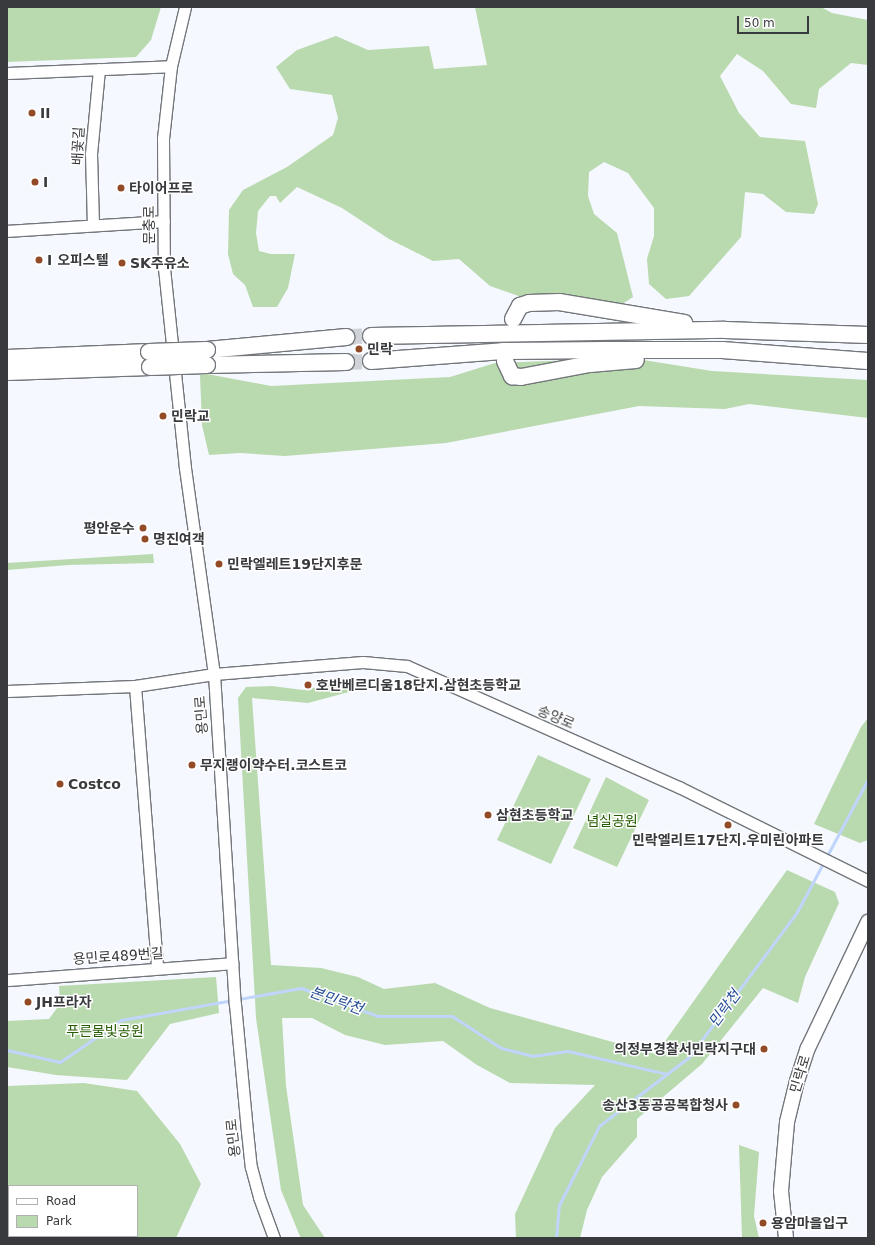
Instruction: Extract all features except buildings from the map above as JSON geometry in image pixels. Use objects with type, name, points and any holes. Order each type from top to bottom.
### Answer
[{"type":"highway","points":[[513,319],[520,306],[529,303],[559,302],[725,330]]},
{"type":"highway","points":[[371,336],[725,330],[868,335]]},
{"type":"highway","points":[[818,333],[868,331]]},
{"type":"highway","points":[[207,357],[346,337]]},
{"type":"highway","points":[[505,361],[512,376],[521,377],[590,364],[722,350]]},
{"type":"highway","points":[[371,361],[503,351],[722,350],[818,356],[868,361]]},
{"type":"highway","points":[[818,356],[868,357]]},
{"type":"highway","points":[[7,358],[149,360],[207,357],[346,362]]},
{"type":"highway","points":[[7,377],[149,360]]},
{"type":"highway","points":[[7,372],[68,370]]},
{"type":"main road","name":"민락로","points":[[786,1238],[781,1191],[787,1122],[808,1048],[868,922]]},
{"type":"street","name":"문충로","points":[[185,7],[171,66],[163,138],[164,268],[185,468]]},
{"type":"street","points":[[7,73],[171,66]]},
{"type":"street","name":"배꽃길","points":[[93,225],[91,154],[100,69]]},
{"type":"street","points":[[7,231],[164,221]]},
{"type":"street","name":"용민로","points":[[185,468],[214,674],[235,1004],[251,1166],[259,1197],[274,1238]]},
{"type":"street","name":"송양로","points":[[214,674],[363,662],[407,666],[680,787],[868,881]]},
{"type":"street","points":[[7,691],[135,686],[214,674]]},
{"type":"street","points":[[135,686],[157,968]]},
{"type":"street","name":"용민로489번길","points":[[7,980],[232,963]]},
{"type":"green space","points":[[7,7],[161,7],[151,40],[136,57],[7,62]]},
{"type":"green space","points":[[475,7],[821,7],[832,13],[868,20],[868,65],[851,63],[819,89],[816,108],[791,104],[763,71],[737,54],[720,76],[739,113],[760,137],[805,141],[818,204],[814,214],[786,212],[763,194],[745,192],[741,237],[689,296],[666,299],[649,284],[647,259],[654,236],[654,208],[628,173],[604,162],[589,172],[588,196],[594,214],[617,233],[633,297],[619,306],[530,300],[490,286],[459,259],[433,261],[389,239],[342,208],[297,187],[280,203],[276,196],[270,196],[258,211],[256,233],[259,251],[271,254],[295,254],[288,288],[277,307],[253,307],[245,285],[233,274],[228,254],[229,210],[243,190],[287,167],[333,135],[338,118],[332,95],[290,89],[276,67],[297,50],[336,36],[368,50],[429,46],[434,69],[487,65]]},
{"type":"green space","points":[[631,358],[712,371],[868,380],[868,418],[749,404],[725,409],[639,406],[446,443],[285,456],[240,453],[209,455],[202,425],[200,375],[207,374],[271,386],[450,377],[495,363]]},
{"type":"green space","points":[[153,554],[154,563],[68,565],[7,570],[7,563]]},
{"type":"green space","points":[[347,681],[371,686],[308,703],[252,698],[271,965],[321,968],[358,977],[384,989],[435,983],[490,1008],[656,1054],[787,870],[835,892],[839,903],[805,977],[798,1003],[763,988],[702,1064],[637,1119],[637,1137],[602,1177],[587,1210],[580,1238],[516,1238],[515,1214],[555,1128],[595,1085],[510,1083],[477,1065],[443,1041],[385,1045],[345,1035],[312,1018],[282,1018],[286,1086],[303,1205],[325,1238],[301,1238],[299,1234],[281,1190],[256,1018],[238,698],[246,687],[272,686],[303,690]]},
{"type":"green space","points":[[868,718],[868,840],[860,843],[814,824],[861,727]]},
{"type":"green space","points":[[538,755],[591,779],[551,864],[497,840]]},
{"type":"green space","name":"념실공원","points":[[606,777],[649,800],[617,867],[573,848]]},
{"type":"green space","name":"푸른물빛공원","points":[[216,977],[219,1013],[170,1024],[127,1080],[56,1075],[7,1067],[7,1021],[49,1019],[60,1004],[59,986]]},
{"type":"green space","points":[[84,1083],[137,1091],[180,1144],[201,1184],[176,1238],[7,1238],[7,1086]]},
{"type":"green space","points":[[739,1145],[759,1152],[754,1216],[759,1238],[742,1238]]},
{"type":"waterway","name":"민락천","points":[[556,1238],[559,1205],[599,1126],[689,1057],[797,912],[868,779]]},
{"type":"waterway","name":"본민락천","points":[[7,1050],[60,1062],[121,1020],[301,988],[378,1016],[452,1016],[501,1048],[532,1056],[568,1051],[667,1074]]},
{"type":"tunnel","points":[[346,337],[371,336]]},
{"type":"tunnel","points":[[346,362],[371,361]]},
{"type":"place","name":"II","points":[[32,113]]},
{"type":"place","name":"I","points":[[35,182]]},
{"type":"place","name":"타이어프로","points":[[121,188]]},
{"type":"place","name":"I 오피스텔","points":[[39,260]]},
{"type":"place","name":"SK주유소","points":[[122,263]]},
{"type":"place","name":"민락","points":[[359,349]]},
{"type":"place","name":"민락교","points":[[163,416]]},
{"type":"place","name":"평안운수","points":[[143,528]]},
{"type":"place","name":"명진여객","points":[[145,539]]},
{"type":"place","name":"민락엘레트19단지후문","points":[[219,564]]},
{"type":"place","name":"호반베르디움18단지.삼현초등학교","points":[[308,685]]},
{"type":"place","name":"무지랭이약수터.코스트코","points":[[192,765]]},
{"type":"place","name":"Costco","points":[[60,784]]},
{"type":"place","name":"삼현초등학교","points":[[488,815]]},
{"type":"place","name":"민락엘리트17단지.우미린아파트","points":[[728,825]]},
{"type":"place","name":"JH프라자","points":[[28,1002]]},
{"type":"place","name":"의정부경찰서민락지구대","points":[[764,1049]]},
{"type":"place","name":"송산3동공공복합청사","points":[[736,1105]]},
{"type":"place","name":"용암마을입구","points":[[763,1223]]}]
